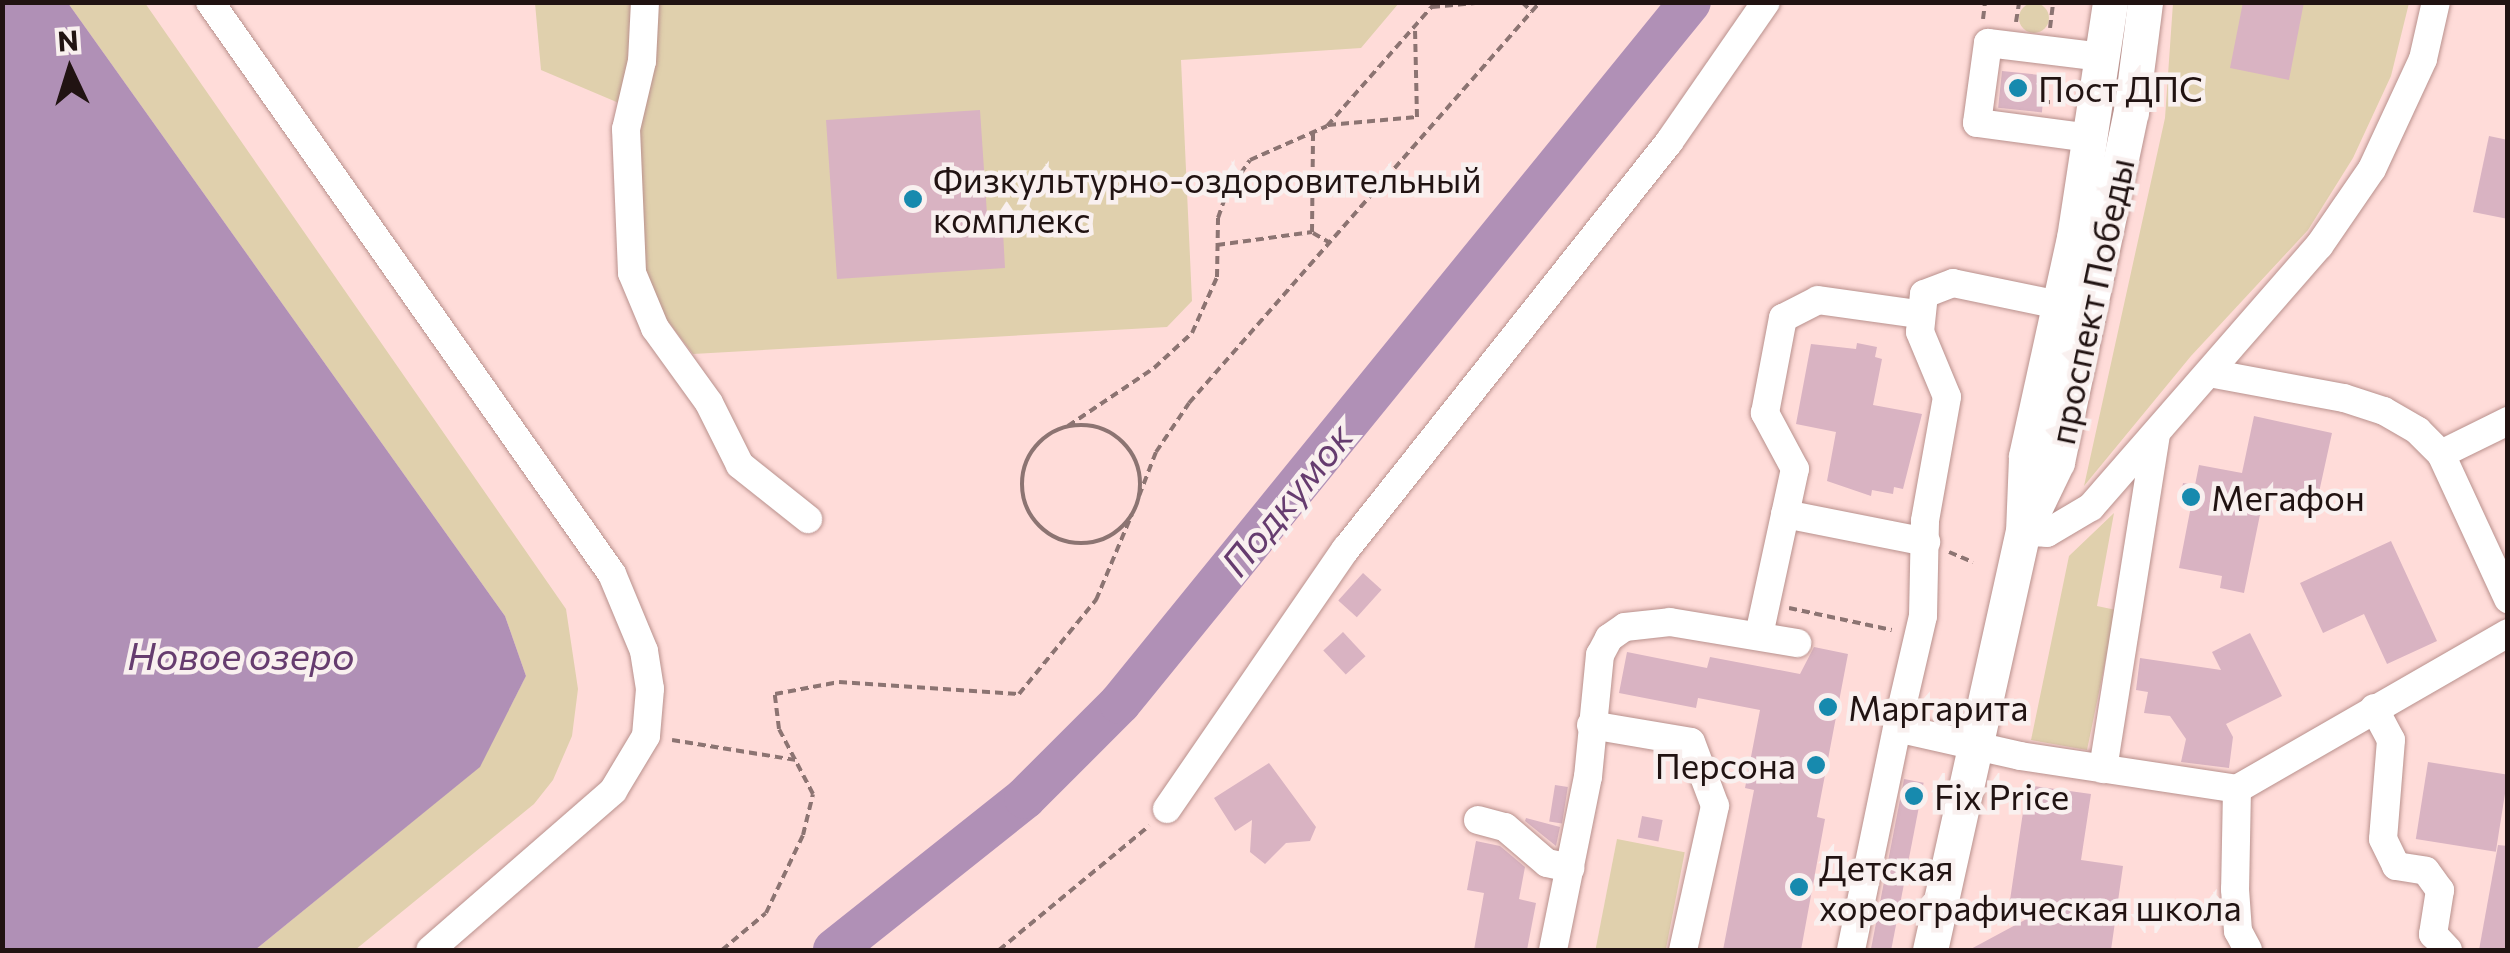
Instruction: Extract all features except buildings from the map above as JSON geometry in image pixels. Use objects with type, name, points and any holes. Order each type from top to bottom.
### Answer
[{"type":"main road","name":"проспект Победы","points":[[1930,950],[2023,532],[2026,456],[2090,138],[2110,2]]},
{"type":"main road","name":"проспект Победы","points":[[2023,532],[2057,462],[2131,112],[2145,2]]},
{"type":"street","points":[[210,2],[612,574],[644,651],[650,689],[646,736],[589,818],[430,950]]},
{"type":"street","points":[[645,2],[642,61],[626,129],[632,273],[655,328],[709,403],[740,464],[808,519]]},
{"type":"street","points":[[1167,809],[1346,549],[1670,142],[1766,2]]},
{"type":"street","points":[[2023,532],[2047,533],[2071,524],[2320,246],[2372,168],[2423,59],[2436,2]]},
{"type":"street","points":[[2090,138],[1977,123],[1988,43],[2102,57]]},
{"type":"street","points":[[1851,950],[1918,636],[1926,542],[1947,397],[1918,314],[1924,294],[1953,283],[2059,304]]},
{"type":"street","points":[[1759,635],[1795,469],[1765,413],[1782,318],[1818,300],[1918,314]]},
{"type":"street","points":[[2208,373],[2384,411],[2441,454],[2508,599]]},
{"type":"street","points":[[2441,454],[2508,421]]},
{"type":"street","points":[[2103,769],[2156,432]]},
{"type":"street","points":[[1785,514],[1926,542]]},
{"type":"street","points":[[1553,950],[1570,868],[1600,654],[1609,638],[1626,627],[1670,622],[1797,643]]},
{"type":"street","points":[[1897,728],[2103,769],[2237,789],[2508,633]]},
{"type":"street","points":[[2374,708],[2391,740],[2383,840],[2396,866],[2426,871],[2440,890],[2433,934],[2448,950]]},
{"type":"street","points":[[1591,725],[1691,742],[1714,806],[1682,950]]},
{"type":"street","points":[[2237,789],[2235,888],[2238,931],[2248,950]]},
{"type":"street","points":[[1478,820],[1518,835],[1547,863],[1570,868]]},
{"type":"path","points":[[1327,126],[1434,5],[1486,2]]},
{"type":"path","points":[[1522,2],[1532,12]]},
{"type":"path","points":[[722,950],[766,913],[803,834],[812,794],[779,729],[775,694],[840,682],[1019,694],[1096,600],[1170,426],[1540,2]]},
{"type":"path","points":[[2015,32],[2019,2]]},
{"type":"path","points":[[2049,36],[2053,2]]},
{"type":"path","points":[[1415,26],[1418,117]]},
{"type":"path","points":[[1132,514],[1120,530],[1083,544],[1064,542],[1032,519],[1020,482],[1025,462],[1050,433],[1068,426],[1154,368],[1192,333],[1217,278],[1218,218],[1237,176],[1250,160],[1327,126],[1418,117],[1431,127]]},
{"type":"path","points":[[1312,232],[1313,132]]},
{"type":"path","points":[[1217,245],[1312,232],[1330,242]]},
{"type":"path","points":[[1068,426],[1088,425],[1123,442],[1140,477],[1139,496]]},
{"type":"path","points":[[1767,604],[1918,636]]},
{"type":"path","points":[[646,736],[796,760]]},
{"type":"path","points":[[999,950],[1167,809]]},
{"type":"shaded area","points":[[68,3],[145,3],[566,609],[578,689],[572,736],[553,780],[534,804],[355,950],[255,950],[479,767],[526,676],[505,616]]},
{"type":"shaded area","name":"Физкультурно-оздоровительный комплекс","points":[[535,3],[1399,3],[1361,48],[1181,60],[1192,301],[1167,327],[693,354],[644,290],[633,109],[541,70]]},
{"type":"shaded area","points":[[2034,3],[2045,7],[2049,18],[2045,29],[2034,33],[2023,29],[2019,18],[2023,7]]},
{"type":"shaded area","points":[[2173,3],[2409,3],[2391,76],[2353,158],[2308,230],[2191,356],[2084,486],[2165,118]]},
{"type":"shaded area","points":[[2114,513],[2097,606],[2116,610],[2087,750],[2031,740],[2069,556]]},
{"type":"shaded area","points":[[1617,839],[1685,852],[1666,950],[1595,950]]},
{"type":"water","name":"Новое озеро","points":[[2,3],[68,3],[505,616],[526,676],[480,767],[255,950],[3,950]]},
{"type":"waterway","name":"Подкумок","points":[[834,950],[1025,798],[1120,703],[1690,2]]},
{"type":"place","name":"Пост ДПС","points":[[2018,88]]},
{"type":"place","name":"Физкультурно-оздоровительный комплекс","points":[[913,199]]},
{"type":"place","name":"Мегафон","points":[[2191,497]]},
{"type":"place","name":"Маргарита","points":[[1828,707]]},
{"type":"place","name":"Персона","points":[[1816,765]]},
{"type":"place","name":"Fix Price","points":[[1914,796]]},
{"type":"place","name":"Детская хореографическая школа","points":[[1799,887]]}]
